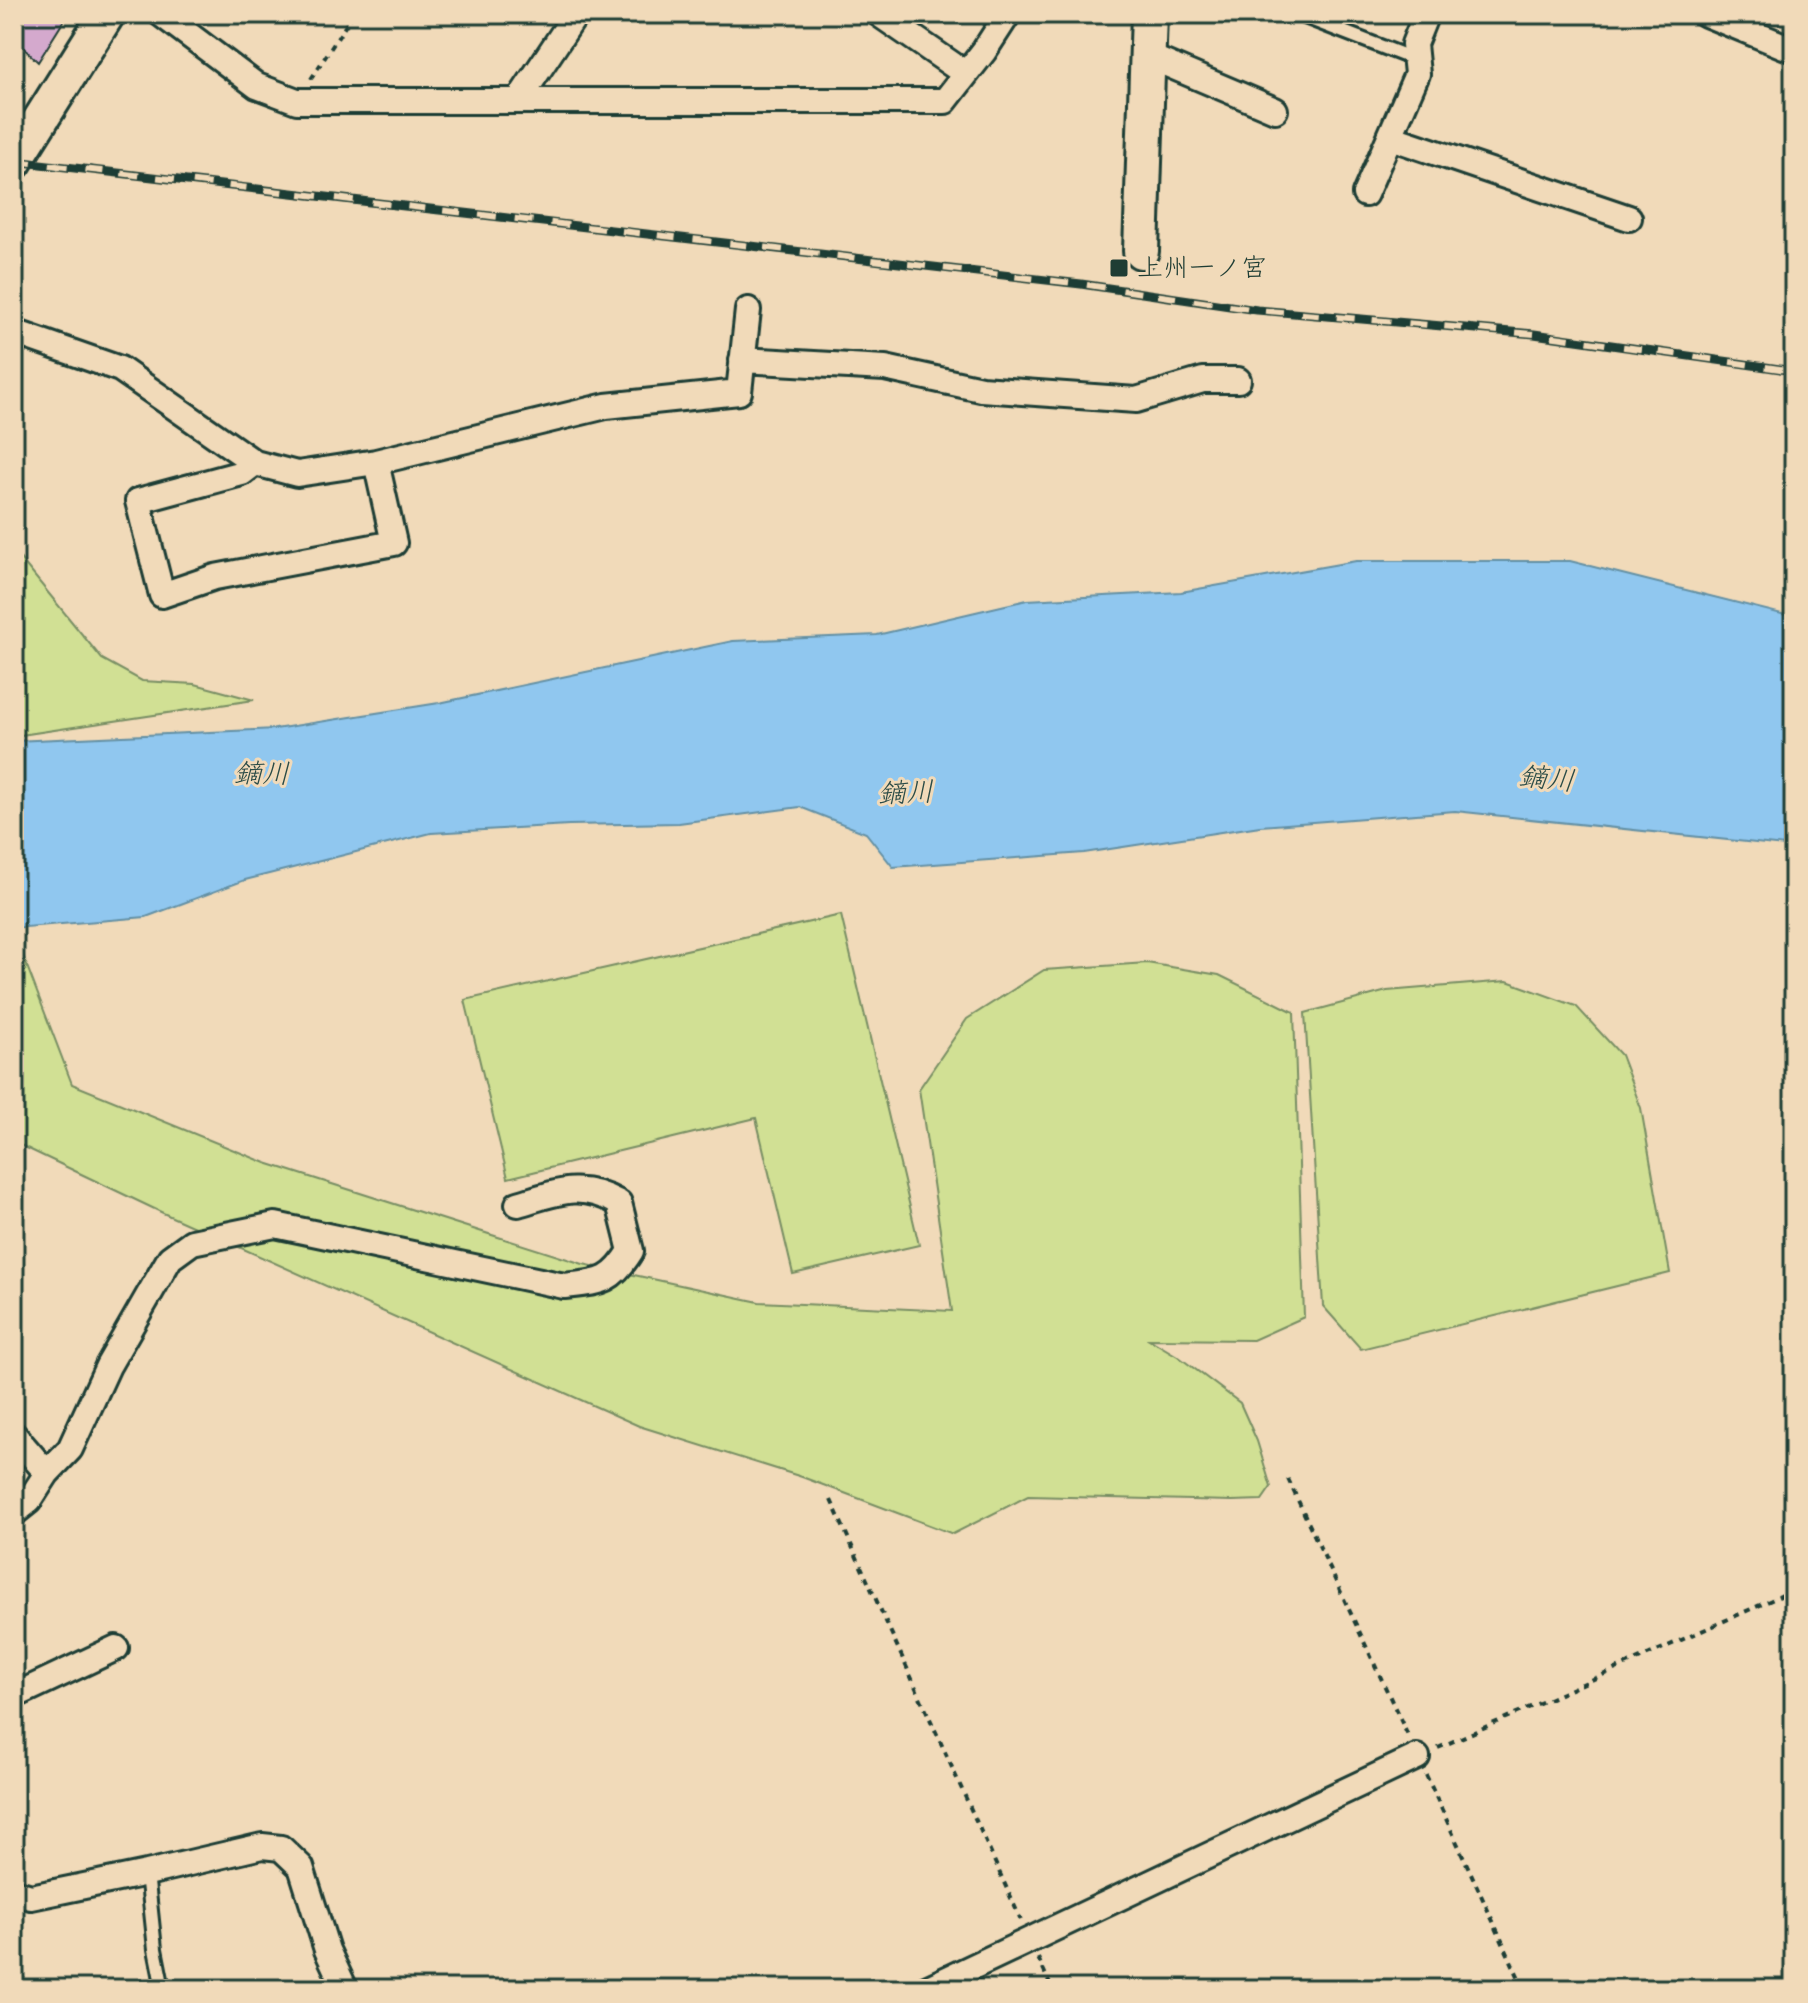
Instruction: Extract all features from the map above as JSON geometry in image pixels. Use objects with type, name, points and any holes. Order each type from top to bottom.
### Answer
[{"type":"main road","points":[[14,162],[107,14]]},
{"type":"main road","points":[[1141,251],[1149,14]]},
{"type":"street","points":[[161,14],[257,86],[297,101],[945,101],[1008,14]]},
{"type":"street","points":[[518,101],[576,14]]},
{"type":"street","points":[[879,14],[966,74]]},
{"type":"street","points":[[1365,194],[1417,74],[1414,44],[1426,14]]},
{"type":"street","points":[[1706,14],[1794,50]]},
{"type":"street","points":[[1148,56],[1275,110]]},
{"type":"street","points":[[1390,137],[1629,218]]},
{"type":"street","points":[[14,332],[120,369],[255,463],[297,474],[376,462],[606,406],[739,392],[748,310]]},
{"type":"street","points":[[742,360],[885,368],[981,389],[1136,400],[1203,380],[1238,380]]},
{"type":"street","points":[[255,463],[242,473],[138,501],[162,595],[215,577],[394,543],[376,462]]},
{"type":"street","points":[[14,1513],[29,1501],[47,1473],[70,1449],[108,1366],[170,1258],[192,1242],[275,1225],[564,1286],[603,1282],[618,1272],[631,1251],[619,1203],[600,1192],[570,1188],[518,1204]]},
{"type":"street","points":[[14,1435],[47,1473]]},
{"type":"street","points":[[14,1696],[116,1648]]},
{"type":"street","points":[[926,1989],[1417,1757]]},
{"type":"street","points":[[14,1892],[31,1897],[262,1846],[281,1848],[301,1867],[327,1950],[345,1989]]},
{"type":"lane","points":[[1297,14],[1416,60]]},
{"type":"lane","points":[[147,1873],[155,1949],[163,1989]]},
{"type":"path","points":[[297,101],[353,14]]},
{"type":"path","points":[[1288,1479],[1524,1989]]},
{"type":"path","points":[[831,1500],[1052,1989]]},
{"type":"path","points":[[1417,1757],[1794,1590]]},
{"type":"green space","points":[[14,556],[19,557],[102,659],[142,681],[195,684],[254,700],[14,736]]},
{"type":"green space","points":[[841,915],[919,1245],[793,1274],[756,1118],[508,1178],[465,1000]]},
{"type":"green space","points":[[14,932],[72,1084],[266,1163],[583,1264],[759,1302],[952,1311],[919,1089],[967,1019],[1044,970],[1147,963],[1219,975],[1294,1012],[1304,1317],[1253,1340],[1149,1339],[1179,1357],[1240,1403],[1257,1441],[1271,1487],[1262,1500],[1028,1496],[953,1534],[802,1477],[639,1426],[163,1213],[14,1142]]},
{"type":"green space","points":[[1507,981],[1576,1006],[1621,1055],[1641,1108],[1670,1273],[1361,1349],[1323,1306],[1305,1013],[1387,991]]},
{"type":"water","name":"鏑川","points":[[1356,561],[1570,561],[1794,617],[1794,847],[1455,811],[1260,826],[1084,853],[893,867],[866,833],[800,807],[679,823],[569,825],[431,833],[245,880],[146,917],[14,928],[14,741],[275,729],[439,703],[733,641],[877,635],[1027,600],[1181,592]]},
{"type":"building","points":[[14,14],[68,14],[38,62],[14,39]]},
{"type":"railway","points":[[14,161],[1081,284],[1257,310],[1534,334],[1794,371]]},
{"type":"place","name":"上州一ノ宮","points":[[1119,268]]}]
